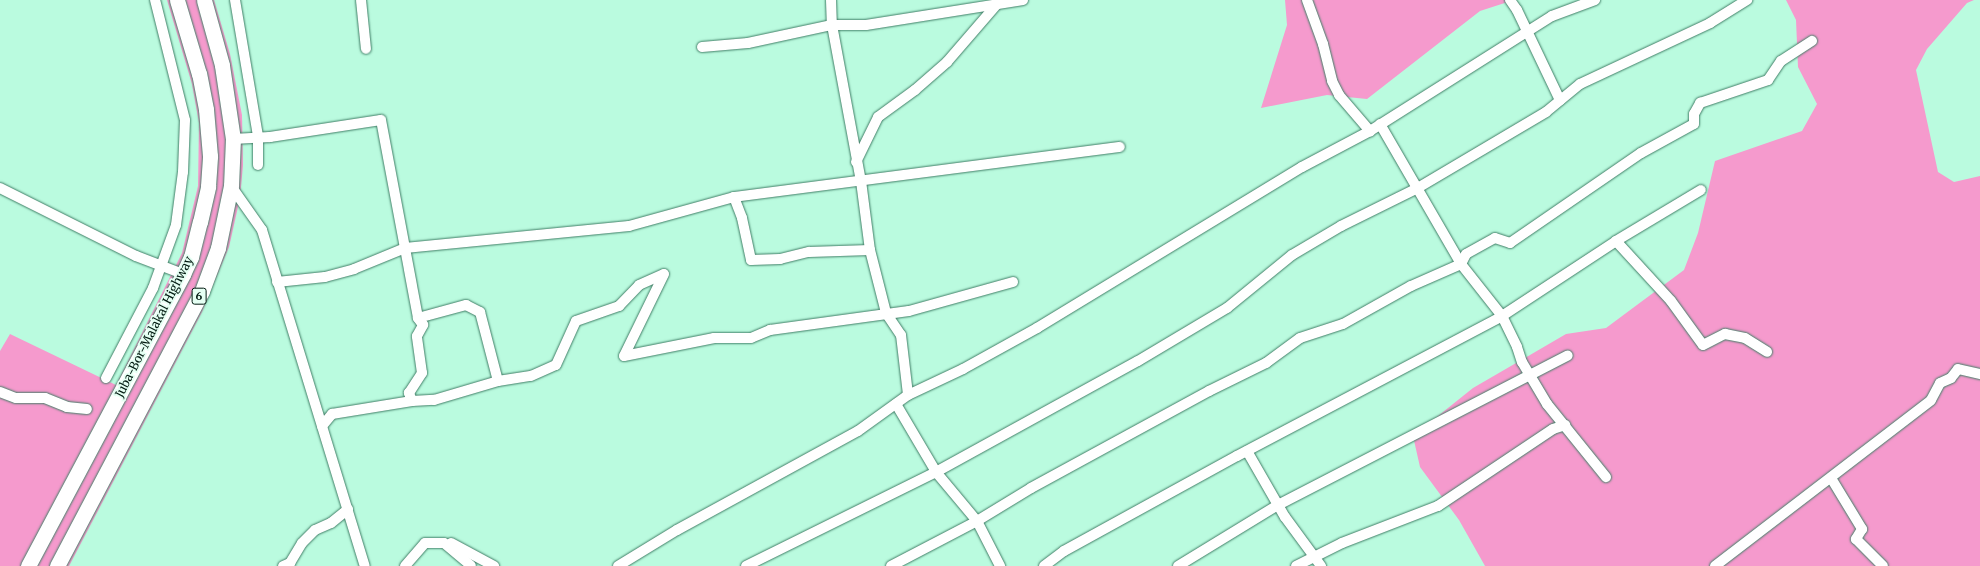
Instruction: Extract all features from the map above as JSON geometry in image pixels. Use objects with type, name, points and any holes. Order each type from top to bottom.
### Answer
[{"type":"highway","name":"Juba-Bor-Malakal Highway","points":[[28,566],[191,257],[208,186],[210,156],[206,109],[199,74],[177,0]]},
{"type":"highway","name":"Juba-Bor-Malakal Highway","points":[[57,566],[202,291],[218,248],[231,186],[233,139],[222,65],[204,0]]},
{"type":"street","points":[[106,378],[143,310],[176,225],[183,172],[185,120],[155,0]]},
{"type":"street","points":[[235,0],[258,136],[258,165]]},
{"type":"street","points":[[361,0],[366,49]]},
{"type":"street","points":[[830,0],[832,25],[856,162],[861,181],[870,250],[886,313],[901,335],[908,395]]},
{"type":"street","points":[[702,47],[748,43],[832,25],[866,25],[1023,0]]},
{"type":"street","points":[[1307,0],[1323,44],[1332,81],[1339,95],[1370,131]]},
{"type":"street","points":[[1510,0],[1560,100]]},
{"type":"street","points":[[618,566],[677,530],[858,431],[908,395],[963,369],[1037,328],[1302,167],[1370,131],[1552,16],[1595,0]]},
{"type":"street","points":[[746,566],[936,472],[1138,361],[1227,308],[1292,255],[1340,226],[1416,189],[1546,112],[1580,84],[1710,23],[1746,0]]},
{"type":"street","points":[[856,162],[878,117],[915,90],[947,62],[997,4]]},
{"type":"street","points":[[891,566],[977,521],[1051,476],[1209,390],[1266,363],[1300,338],[1343,324],[1411,286],[1461,264],[1466,254],[1495,238],[1510,243],[1531,231],[1641,153],[1694,124],[1694,114],[1700,103],[1768,80],[1781,61],[1812,41]]},
{"type":"street","points":[[233,139],[270,138],[381,120],[418,318],[423,325],[416,336],[422,373],[409,393],[412,401]]},
{"type":"street","points":[[1380,124],[1416,189],[1461,264],[1502,316],[1518,346],[1522,362],[1547,404],[1606,477]]},
{"type":"street","points":[[277,282],[324,277],[354,269],[405,248],[629,226],[734,197],[1120,147]]},
{"type":"street","points":[[231,186],[262,230],[365,566]]},
{"type":"street","points":[[0,188],[136,256],[183,274]]},
{"type":"street","points":[[1044,566],[1064,551],[1247,451],[1502,316],[1616,241],[1701,190]]},
{"type":"street","points":[[734,197],[742,218],[750,260],[780,259],[810,252],[870,250]]},
{"type":"street","points":[[1616,241],[1671,301],[1703,346],[1725,334],[1746,338],[1767,352]]},
{"type":"street","points":[[322,426],[332,414],[412,401],[434,400],[498,380],[531,376],[556,365],[576,321],[619,306],[639,285],[664,274],[624,356],[714,338],[751,338],[770,330],[909,311],[1012,282]]},
{"type":"street","points":[[418,318],[466,305],[480,312],[498,380]]},
{"type":"street","points":[[1178,566],[1285,501],[1568,355]]},
{"type":"street","points":[[1715,566],[1831,478],[1930,400],[1940,383],[1951,378],[1958,369],[1980,374]]},
{"type":"street","points":[[0,392],[16,398],[45,398],[67,407],[87,409]]},
{"type":"street","points":[[896,404],[936,472],[977,521],[1000,566]]},
{"type":"street","points":[[1296,566],[1313,556],[1438,506],[1553,429],[1565,425]]},
{"type":"street","points":[[1247,451],[1286,517],[1321,566]]},
{"type":"street","points":[[1831,478],[1862,529],[1856,539],[1882,566]]},
{"type":"street","points":[[283,566],[290,563],[302,543],[315,530],[331,523],[348,509]]},
{"type":"street","points":[[405,566],[425,543],[451,543],[494,566]]},
{"type":"street","points":[[444,543],[471,566]]},
{"type":"shaded area","points":[[167,0],[214,0],[230,54],[242,115],[243,165],[240,198],[229,247],[202,312],[69,566],[0,566],[0,351],[10,334],[116,385],[182,253],[198,186],[199,123],[192,84]]},
{"type":"shaded area","points":[[1285,0],[1514,0],[1480,11],[1367,99],[1327,95],[1261,108],[1287,25]]},
{"type":"shaded area","points":[[1786,0],[1974,0],[1967,3],[1927,49],[1916,70],[1938,172],[1954,182],[1980,176],[1980,566],[1485,566],[1459,520],[1420,467],[1413,436],[1473,388],[1566,334],[1606,328],[1684,270],[1698,233],[1715,161],[1802,131],[1817,104],[1798,67],[1796,20]]}]
